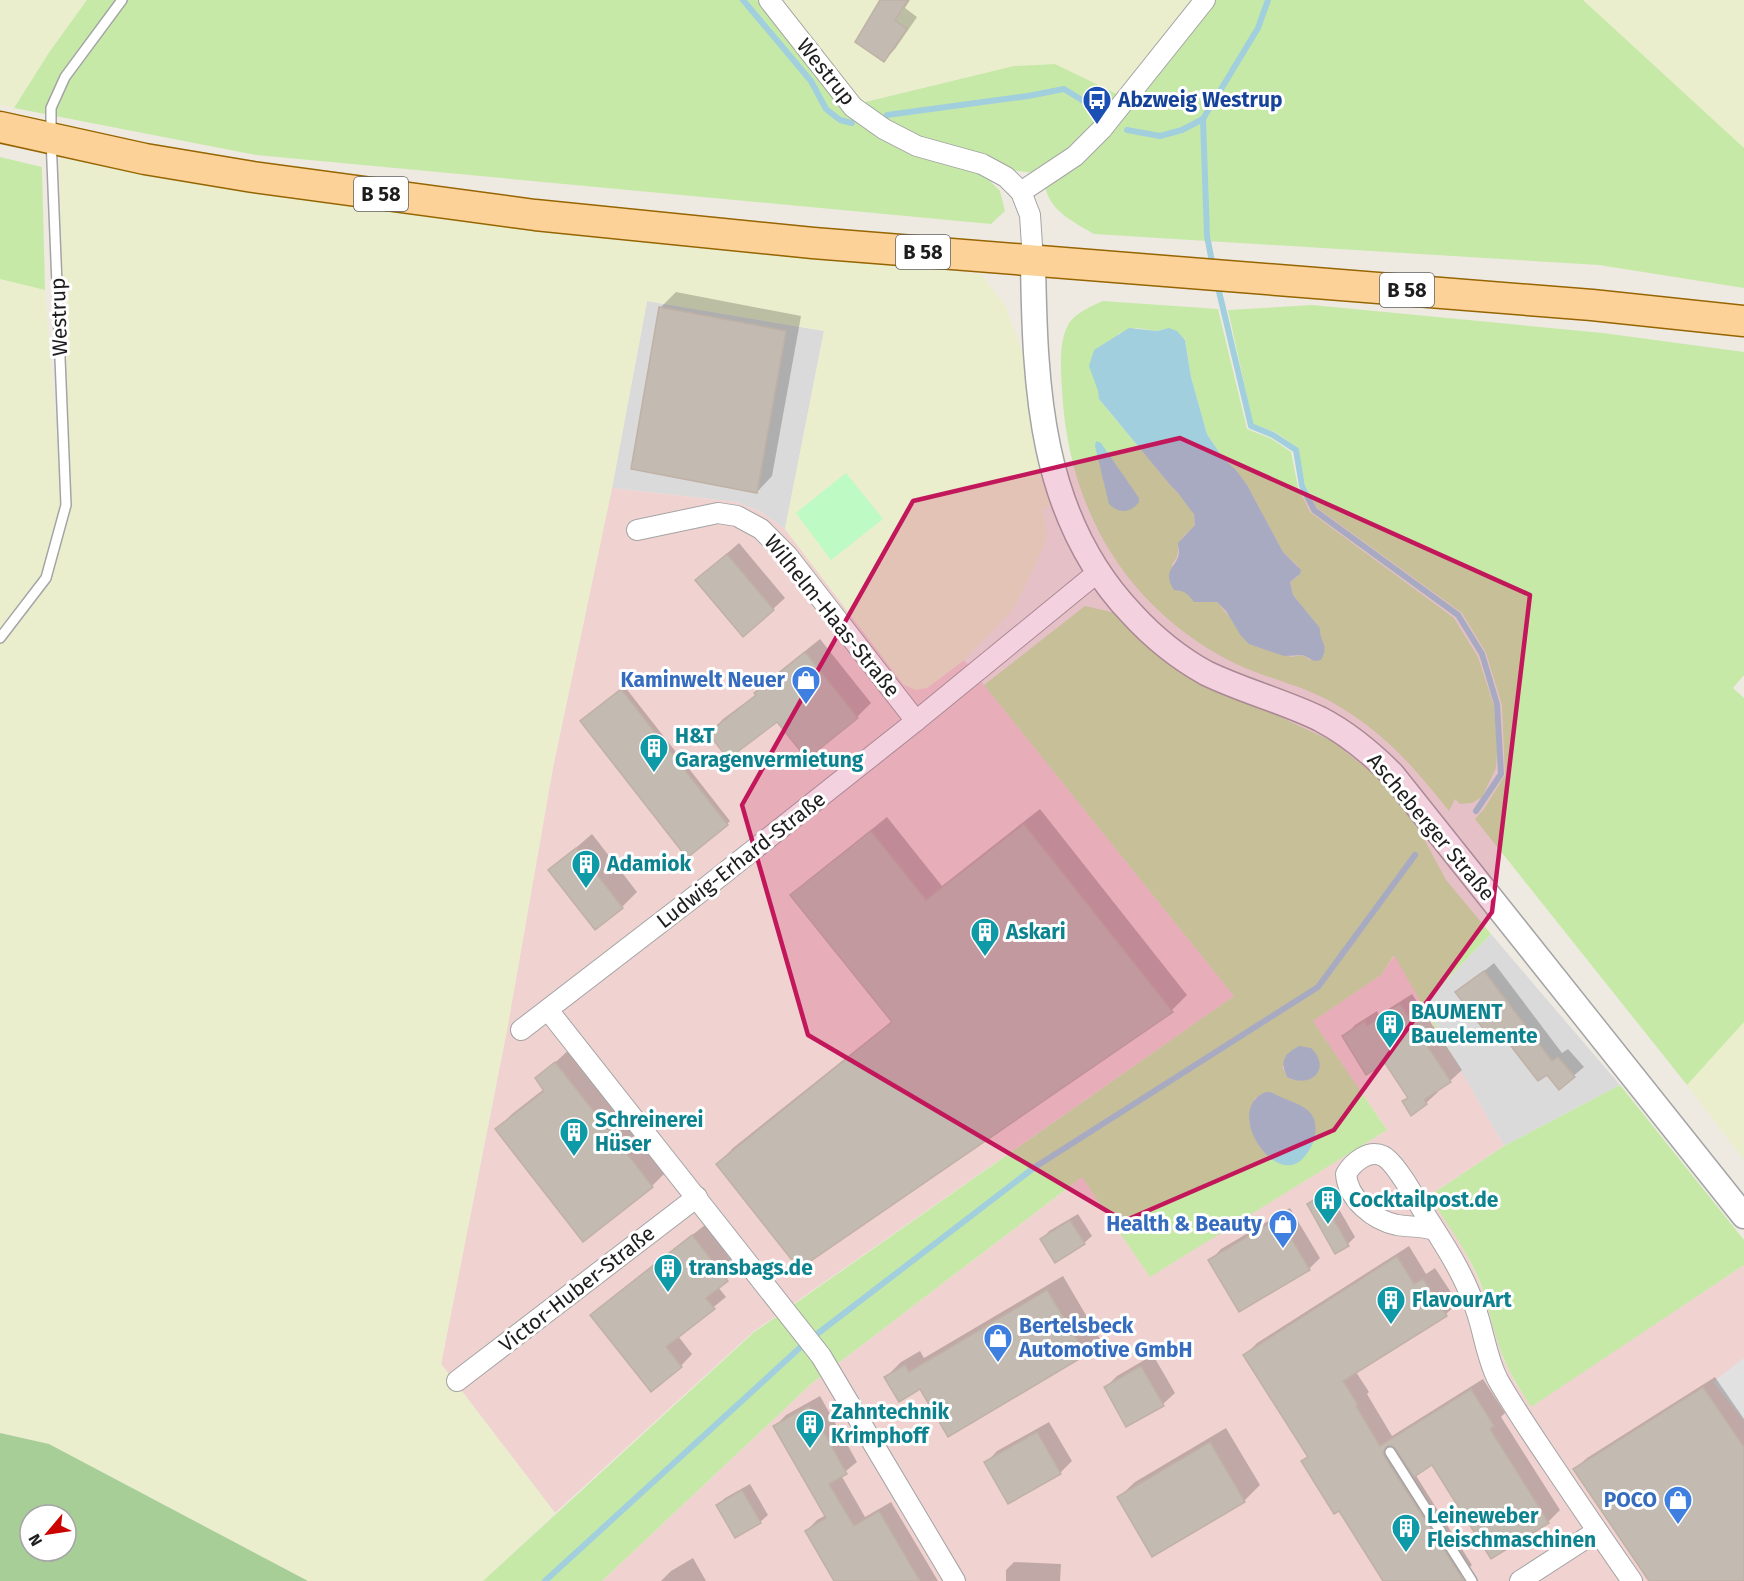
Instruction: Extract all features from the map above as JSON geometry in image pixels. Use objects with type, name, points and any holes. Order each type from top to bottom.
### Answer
[{"type":"main road","name":"B 58","points":[[0,127],[145,159],[253,177],[535,215],[813,243],[1581,304],[1744,321]]},
{"type":"street","name":"Westrup","points":[[769,0],[853,107],[884,129],[917,146],[982,164],[1006,177],[1021,192]]},
{"type":"street","points":[[1033,261],[1030,215],[1021,192],[1075,156],[1102,129],[1205,0]]},
{"type":"street","name":"Ascheberger Straße","points":[[1033,261],[1036,365],[1042,420],[1052,469],[1069,518],[1098,572],[1141,624],[1182,657],[1205,672],[1237,687],[1321,719],[1368,750],[1392,774],[1744,1216]]},
{"type":"street","name":"Wilhelm-Haas-Straße","points":[[637,530],[718,513],[737,516],[761,529],[787,555],[916,721]]},
{"type":"street","name":"Ludwig-Erhard-Straße","points":[[521,1030],[916,721],[1098,572]]},
{"type":"street","points":[[548,1010],[822,1356],[955,1581]]},
{"type":"street","points":[[1435,1230],[1422,1226],[1397,1225],[1374,1216],[1351,1191],[1346,1174],[1350,1166],[1365,1156],[1375,1154],[1384,1156],[1391,1163],[1453,1257],[1466,1282],[1476,1307],[1489,1360],[1498,1380],[1519,1415],[1632,1581]]},
{"type":"street","name":"Victor-Huber-Straße","points":[[457,1381],[697,1197]]},
{"type":"street","points":[[1520,1581],[1597,1531]]},
{"type":"lane","name":"Westrup","points":[[0,638],[46,578],[66,505],[51,108],[65,77],[122,0]]},
{"type":"lane","points":[[1390,1452],[1472,1581]]},
{"type":"highlighted area","points":[[1180,438],[1530,595],[1492,912],[1334,1130],[1124,1221],[808,1035],[742,805],[913,501]]},
{"type":"shaded area","points":[[647,301],[824,331],[785,529],[759,511],[736,502],[612,488]]},
{"type":"shaded area","points":[[612,488],[736,502],[759,511],[785,529],[904,685],[927,688],[964,660],[1234,996],[753,1332],[555,1513],[441,1364],[507,1030],[553,767]]},
{"type":"shaded area","points":[[1491,934],[1620,1085],[1504,1146],[1453,1058],[1425,1002]]},
{"type":"shaded area","points":[[1395,955],[1504,1146],[1429,1196],[1459,1240],[1476,1274],[1487,1302],[1503,1358],[1516,1384],[1531,1406],[1744,1265],[1744,1581],[602,1581],[811,1384],[1082,1177],[1150,1276],[1387,1130],[1313,1021],[1381,975]]},
{"type":"shaded area","points":[[1744,1358],[1744,1421],[1713,1382]]},
{"type":"green space","points":[[0,0],[87,0],[50,51],[14,108],[0,105]]},
{"type":"green space","points":[[87,0],[762,0],[848,111],[981,172],[1000,191],[1005,211],[991,224],[256,155],[14,108],[50,51]]},
{"type":"green space","points":[[776,0],[1195,0],[1119,95],[1055,64],[1014,66],[857,104]]},
{"type":"green space","points":[[1214,0],[1583,0],[1744,148],[1744,288],[1599,265],[1094,234],[1069,219],[1055,207],[1046,191],[1045,182]]},
{"type":"green space","points":[[1583,0],[1744,0],[1744,148],[1735,140]]},
{"type":"green space","points":[[1055,64],[1119,95],[1068,153],[1034,173],[1010,170],[920,141],[857,104],[1014,66]]},
{"type":"green space","points":[[0,157],[42,167],[45,290],[0,279]]},
{"type":"green space","points":[[59,158],[461,218],[981,274],[1005,305],[1028,367],[1056,504],[1043,509],[1047,537],[1034,569],[1012,611],[964,660],[927,688],[916,690],[904,685],[785,529],[824,331],[647,301],[612,488],[553,767],[507,1030],[441,1364],[555,1513],[483,1581],[308,1581],[49,1444],[0,1433],[0,644],[50,579],[69,505]]},
{"type":"green space","points":[[0,279],[45,290],[62,506],[42,576],[0,631]]},
{"type":"green space","points":[[1103,301],[1218,309],[1247,429],[1272,439],[1291,452],[1298,487],[1310,512],[1454,618],[1478,657],[1494,706],[1497,750],[1496,768],[1482,797],[1472,803],[1460,804],[1455,799],[1449,811],[1398,752],[1353,715],[1323,697],[1234,663],[1196,641],[1163,614],[1134,585],[1110,551],[1091,515],[1076,476],[1067,434],[1062,390],[1061,356],[1063,339],[1069,323],[1084,310]],"holes":[[[1136,328],[1157,331],[1165,329],[1185,339],[1191,377],[1207,434],[1223,458],[1247,485],[1283,552],[1298,566],[1298,576],[1290,582],[1293,595],[1320,628],[1324,647],[1323,656],[1310,660],[1303,655],[1291,657],[1231,619],[1217,602],[1195,602],[1186,592],[1178,590],[1172,564],[1181,540],[1195,525],[1194,514],[1099,399],[1102,345],[1120,333]]]},
{"type":"green space","points":[[1312,305],[1603,333],[1744,352],[1744,675],[1733,688],[1744,698],[1744,1022],[1687,1085],[1475,819],[1484,809],[1505,775],[1502,705],[1486,653],[1462,613],[1316,507],[1305,485],[1298,448],[1275,432],[1253,424],[1228,310]]},
{"type":"green space","points":[[846,473],[883,519],[831,560],[796,513]]},
{"type":"green space","points":[[1085,606],[1115,613],[1153,648],[1194,677],[1332,741],[1401,796],[1446,880],[1491,934],[1425,1002],[1453,1058],[1394,955],[1381,975],[1313,1021],[1387,1130],[1150,1277],[1082,1177],[811,1384],[602,1581],[483,1581],[753,1333],[1234,996],[984,685]],"holes":[[[1282,1066],[1318,1072],[1307,1079],[1296,1080],[1287,1077]],[[1271,1092],[1276,1095],[1249,1123],[1255,1098]]]},
{"type":"green space","points":[[1744,1022],[1744,1160],[1687,1085]]},
{"type":"green space","points":[[1620,1085],[1744,1240],[1744,1265],[1531,1407],[1504,1359],[1477,1275],[1461,1245],[1429,1196],[1504,1146]]},
{"type":"green space","points":[[0,1433],[49,1444],[308,1581],[0,1581]]},
{"type":"water","points":[[1129,328],[1157,331],[1169,328],[1177,331],[1185,340],[1191,377],[1207,434],[1223,458],[1247,485],[1283,552],[1301,570],[1300,574],[1290,582],[1293,595],[1320,628],[1324,647],[1321,660],[1314,661],[1303,655],[1284,656],[1249,644],[1217,602],[1194,602],[1186,593],[1174,590],[1170,583],[1169,573],[1178,558],[1178,543],[1195,525],[1194,514],[1099,399],[1089,366],[1094,350]]},
{"type":"water","points":[[1096,441],[1101,443],[1139,498],[1139,502],[1129,510],[1121,511],[1109,504],[1095,446]]},
{"type":"water","points":[[1299,1046],[1311,1048],[1320,1064],[1316,1075],[1303,1081],[1287,1077],[1284,1067],[1286,1056]]},
{"type":"water","points":[[1266,1092],[1271,1092],[1303,1107],[1313,1117],[1315,1135],[1313,1144],[1305,1156],[1293,1165],[1281,1164],[1268,1156],[1258,1144],[1251,1129],[1249,1114],[1254,1101]]},
{"type":"building","points":[[880,0],[908,0],[895,20],[907,29],[884,62],[855,42]]},
{"type":"building","points":[[659,307],[786,331],[757,493],[631,469]]},
{"type":"building","points":[[727,554],[774,610],[743,637],[695,580]]},
{"type":"building","name":"Kaminwelt Neuer","points":[[805,652],[858,718],[807,759],[777,722],[728,759],[708,733]]},
{"type":"building","name":"H&T Garagenvermietung","points":[[621,689],[728,825],[687,858],[580,721]]},
{"type":"building","name":"Askari","points":[[1024,824],[1173,1012],[799,1269],[716,1164],[892,1022],[790,895],[871,831],[926,900]]},
{"type":"building","name":"Adamiok","points":[[576,848],[623,908],[595,930],[548,870]]},
{"type":"building","points":[[1484,971],[1552,1061],[1558,1057],[1575,1077],[1559,1090],[1547,1075],[1538,1081],[1500,1032],[1491,1039],[1455,992]]},
{"type":"building","name":"BAUMENT Bauelemente","points":[[1400,1004],[1451,1082],[1424,1100],[1427,1104],[1411,1116],[1402,1101],[1408,1098],[1385,1063],[1366,1075],[1342,1036],[1365,1021],[1367,1026]]},
{"type":"building","name":"Schreinerei Hüser","points":[[555,1062],[653,1187],[583,1242],[495,1129],[544,1091],[535,1078]]},
{"type":"building","name":"Cocktailpost.de","points":[[1320,1196],[1349,1246],[1335,1254],[1307,1204]]},
{"type":"building","points":[[1279,1218],[1310,1270],[1239,1312],[1208,1260]]},
{"type":"building","points":[[1070,1220],[1085,1244],[1055,1263],[1040,1239]]},
{"type":"building","name":"transbags.de","points":[[692,1235],[728,1281],[706,1298],[715,1309],[666,1347],[682,1367],[651,1392],[590,1315]]},
{"type":"building","points":[[1397,1256],[1414,1284],[1423,1279],[1447,1316],[1343,1381],[1358,1405],[1356,1406],[1380,1446],[1471,1389],[1494,1426],[1490,1429],[1549,1523],[1491,1559],[1432,1465],[1414,1477],[1395,1448],[1390,1445],[1386,1447],[1383,1452],[1384,1456],[1464,1581],[1383,1581],[1339,1511],[1334,1514],[1301,1461],[1308,1457],[1243,1355]]},
{"type":"building","name":"Bertelsbeck Automotive GmbH","points":[[1047,1290],[1086,1355],[948,1437],[920,1389],[899,1402],[884,1377],[905,1365],[909,1372]]},
{"type":"building","points":[[1141,1366],[1164,1406],[1126,1427],[1104,1387]]},
{"type":"building","name":"POCO","points":[[1703,1387],[1744,1447],[1744,1581],[1649,1581],[1573,1469]]},
{"type":"building","points":[[809,1406],[847,1474],[829,1484],[854,1526],[879,1511],[920,1581],[834,1581],[805,1531],[826,1518],[773,1426]]},
{"type":"building","points":[[1037,1432],[1061,1474],[1008,1504],[984,1462]]},
{"type":"building","points":[[1210,1442],[1245,1502],[1152,1557],[1117,1497]]},
{"type":"building","points":[[742,1490],[761,1523],[735,1538],[716,1505]]},
{"type":"waterway","points":[[743,0],[811,81],[826,109],[840,120],[852,123]]},
{"type":"waterway","points":[[1213,267],[1207,236],[1203,119],[1258,28],[1268,0]]},
{"type":"waterway","points":[[887,115],[1064,89],[1100,111]]},
{"type":"waterway","points":[[1127,130],[1160,136],[1182,130],[1203,119]]},
{"type":"waterway","points":[[1217,283],[1251,426],[1273,435],[1296,450],[1302,486],[1314,510],[1458,615],[1482,654],[1497,704],[1501,774],[1476,811]]},
{"type":"waterway","points":[[545,1581],[804,1344],[1035,1167],[1318,987],[1415,855]]},
{"type":"place","name":"Abzweig Westrup","points":[[1097,126]]},
{"type":"place","name":"Kaminwelt Neuer","points":[[806,706]]},
{"type":"place","name":"H&T Garagenvermietung","points":[[654,774]]},
{"type":"place","name":"Adamiok","points":[[586,890]]},
{"type":"place","name":"Askari","points":[[985,958]]},
{"type":"place","name":"BAUMENT Bauelemente","points":[[1390,1050]]},
{"type":"place","name":"Schreinerei Hüser","points":[[574,1158]]},
{"type":"place","name":"Cocktailpost.de","points":[[1328,1226]]},
{"type":"place","name":"Health & Beauty","points":[[1283,1250]]},
{"type":"place","name":"transbags.de","points":[[668,1294]]},
{"type":"place","name":"FlavourArt","points":[[1391,1326]]},
{"type":"place","name":"Bertelsbeck Automotive GmbH","points":[[998,1364]]},
{"type":"place","name":"Zahntechnik Krimphoff","points":[[810,1450]]},
{"type":"place","name":"POCO","points":[[1678,1526]]},
{"type":"place","name":"Leineweber Fleischmaschinen","points":[[1406,1554]]}]
